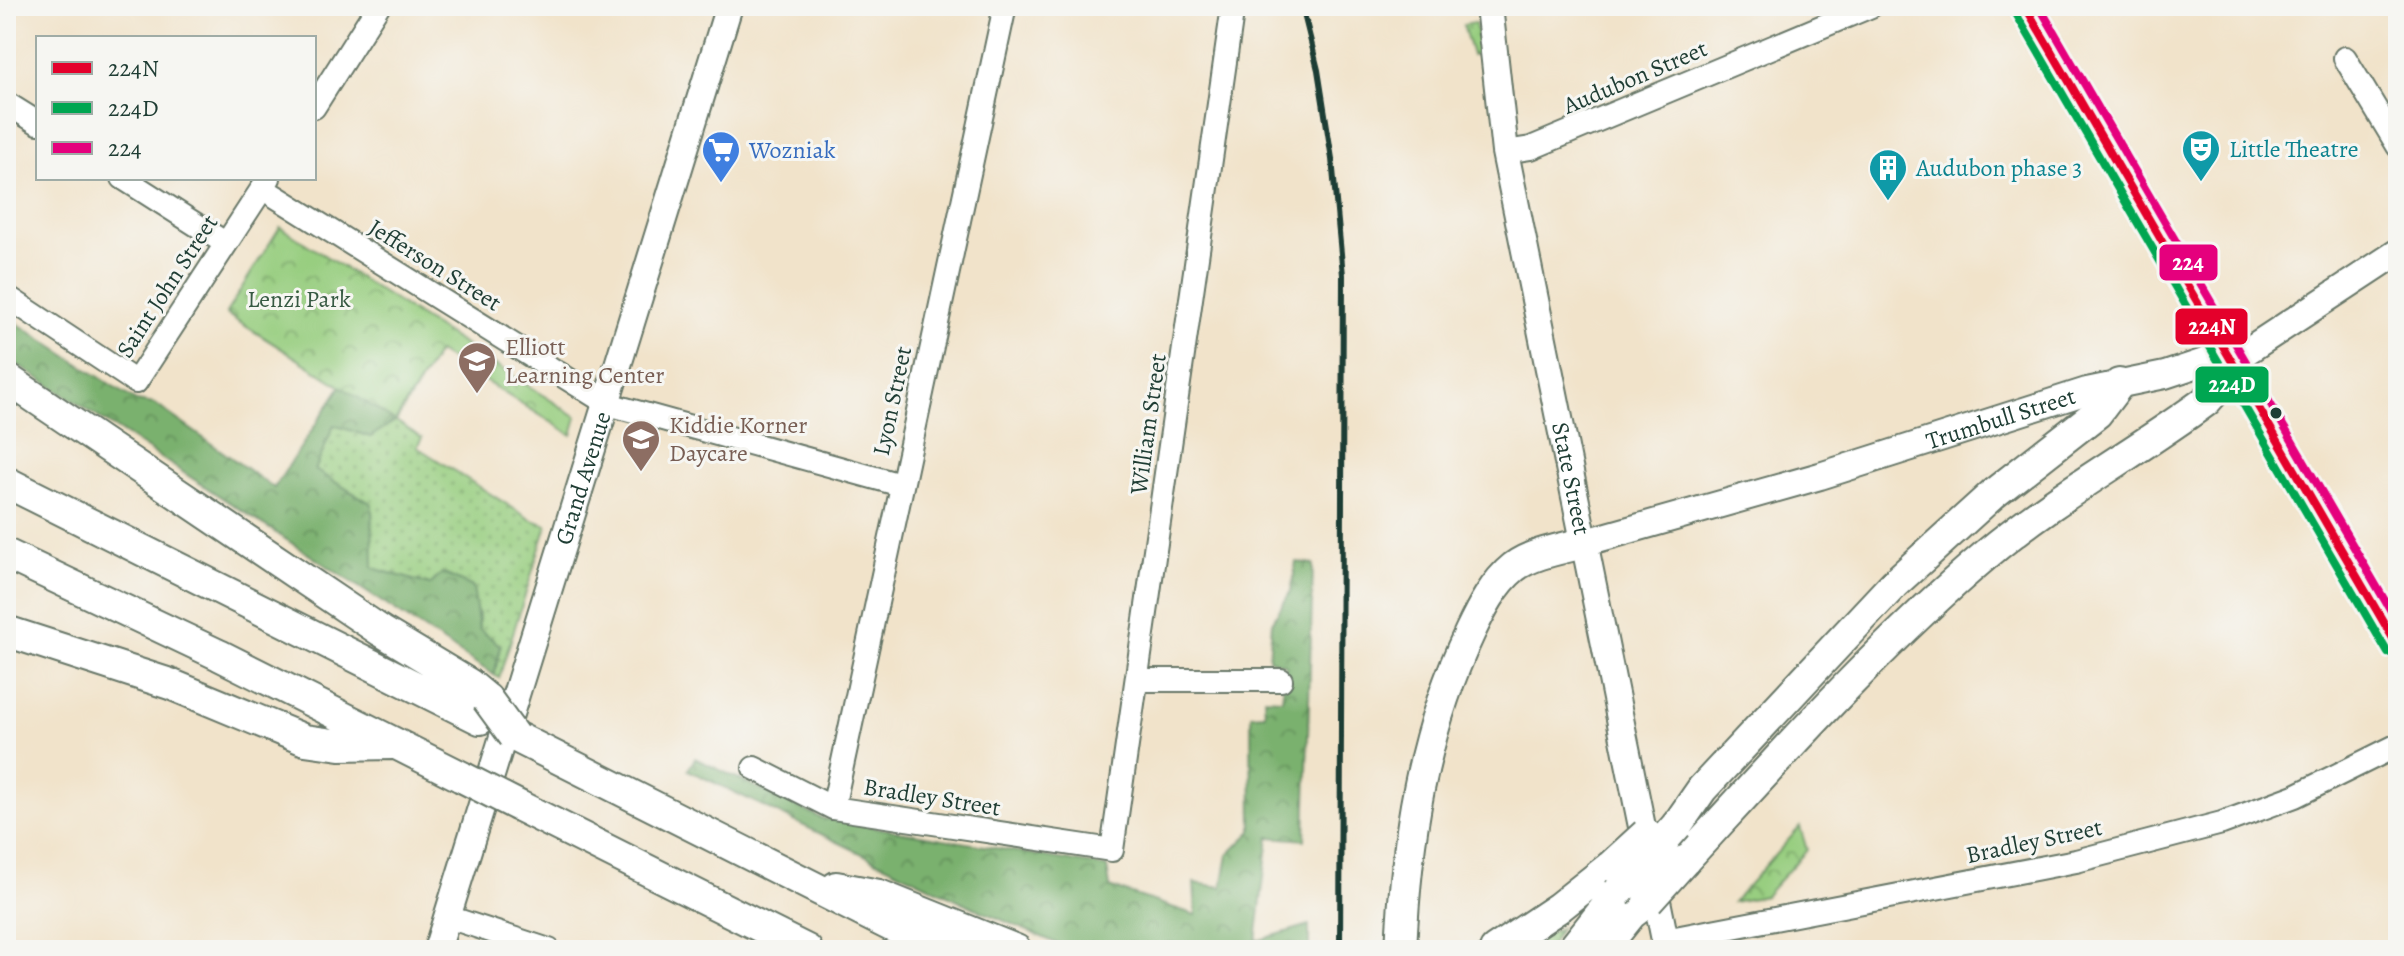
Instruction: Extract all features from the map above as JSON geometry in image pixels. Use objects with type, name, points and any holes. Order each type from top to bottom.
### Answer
[{"type":"highway","points":[[1618,942],[1648,901],[1684,861],[1948,589],[2056,502],[2206,401],[2222,383],[2232,361]]},
{"type":"highway","points":[[6,378],[381,631],[469,684],[483,709]]},
{"type":"highway","points":[[1572,950],[1614,879],[1894,584],[1993,494],[2097,413],[2119,384]]},
{"type":"highway","points":[[6,482],[483,709],[526,742],[939,950]]},
{"type":"highway","points":[[1401,950],[1406,862],[1416,799],[1437,717],[1465,643],[1488,598],[1507,573],[1528,559],[1583,543]]},
{"type":"highway","points":[[6,554],[396,744],[807,950]]},
{"type":"highway","points":[[6,631],[170,684],[305,740],[340,745],[396,744]]},
{"type":"highway","points":[[1495,950],[1558,908],[1614,879]]},
{"type":"highway","points":[[814,886],[879,895],[1016,950]]},
{"type":"main road","name":"Grand Avenue","points":[[437,950],[729,6]]},
{"type":"main road","name":"State Street","points":[[1489,6],[1505,152],[1666,945]]},
{"type":"main road","points":[[2025,6],[2398,647]]},
{"type":"main road","name":"Trumbull Street","points":[[1583,543],[1820,476],[2087,391],[2207,361],[2232,361],[2398,252]]},
{"type":"street","points":[[316,104],[378,6]]},
{"type":"street","name":"Lyon Street","points":[[833,808],[1005,6]]},
{"type":"street","name":"William Street","points":[[1112,850],[1233,6]]},
{"type":"street","name":"Audubon Street","points":[[1505,152],[1531,148],[1871,6]]},
{"type":"street","points":[[2345,58],[2398,146]]},
{"type":"street","points":[[6,103],[36,122]]},
{"type":"street","points":[[126,180],[225,243]]},
{"type":"street","name":"Jefferson Street","points":[[266,183],[608,404],[901,485]]},
{"type":"street","name":"Saint John Street","points":[[6,296],[136,382],[266,183]]},
{"type":"street","points":[[1138,680],[1281,680]]},
{"type":"street","name":"Bradley Street","points":[[1666,945],[2076,861],[2222,823],[2261,811],[2398,745]]},
{"type":"street","name":"Bradley Street","points":[[754,768],[833,808],[1112,850]]},
{"type":"street","points":[[448,917],[549,950]]},
{"type":"green space","points":[[1475,23],[1481,53],[1472,55],[1463,25]]},
{"type":"green space","name":"Lenzi Park","points":[[280,227],[577,417],[572,435],[438,352],[395,421],[226,313]]},
{"type":"green space","points":[[226,314],[438,352],[396,421],[422,438],[417,447],[530,519],[547,525],[499,678],[494,675],[501,647],[479,629],[479,613],[430,585],[372,568],[372,504],[315,470],[334,424],[370,437],[395,420]]},
{"type":"green space","points":[[6,316],[136,401],[155,404],[274,488],[341,386],[395,421],[370,437],[334,425],[315,470],[372,504],[373,568],[430,585],[442,573],[473,587],[479,629],[501,646],[494,675],[6,357]]},
{"type":"green space","points":[[1296,562],[1313,564],[1305,840],[1269,837],[1256,941],[1309,925],[1309,950],[1072,950],[979,910],[688,770],[695,758],[821,818],[1107,867],[1110,887],[1196,915],[1194,883],[1222,887],[1228,855],[1252,831],[1251,715],[1265,714],[1264,698],[1282,699],[1286,665],[1269,659],[1272,622],[1291,591]]},
{"type":"green space","points":[[1800,827],[1807,850],[1765,896],[1733,902]]},
{"type":"green space","points":[[1560,928],[1548,950],[1516,950]]},
{"type":"railway","points":[[1302,6],[1318,70],[1332,159],[1343,275],[1340,950]]},
{"type":"transit line","name":"224N","points":[[2025,6],[2398,647]]},
{"type":"transit line","name":"224","points":[[2039,6],[2398,623]]},
{"type":"transit line","name":"224D","points":[[2015,12],[2388,653]]},
{"type":"place","name":"Little Theatre","points":[[2201,183]]},
{"type":"place","name":"Wozniak","points":[[721,184]]},
{"type":"place","name":"Audubon phase 3","points":[[1888,202]]},
{"type":"place","name":"Elliott Learning Center","points":[[477,395]]},
{"type":"place","name":"Kiddie Korner Daycare","points":[[641,473]]}]
